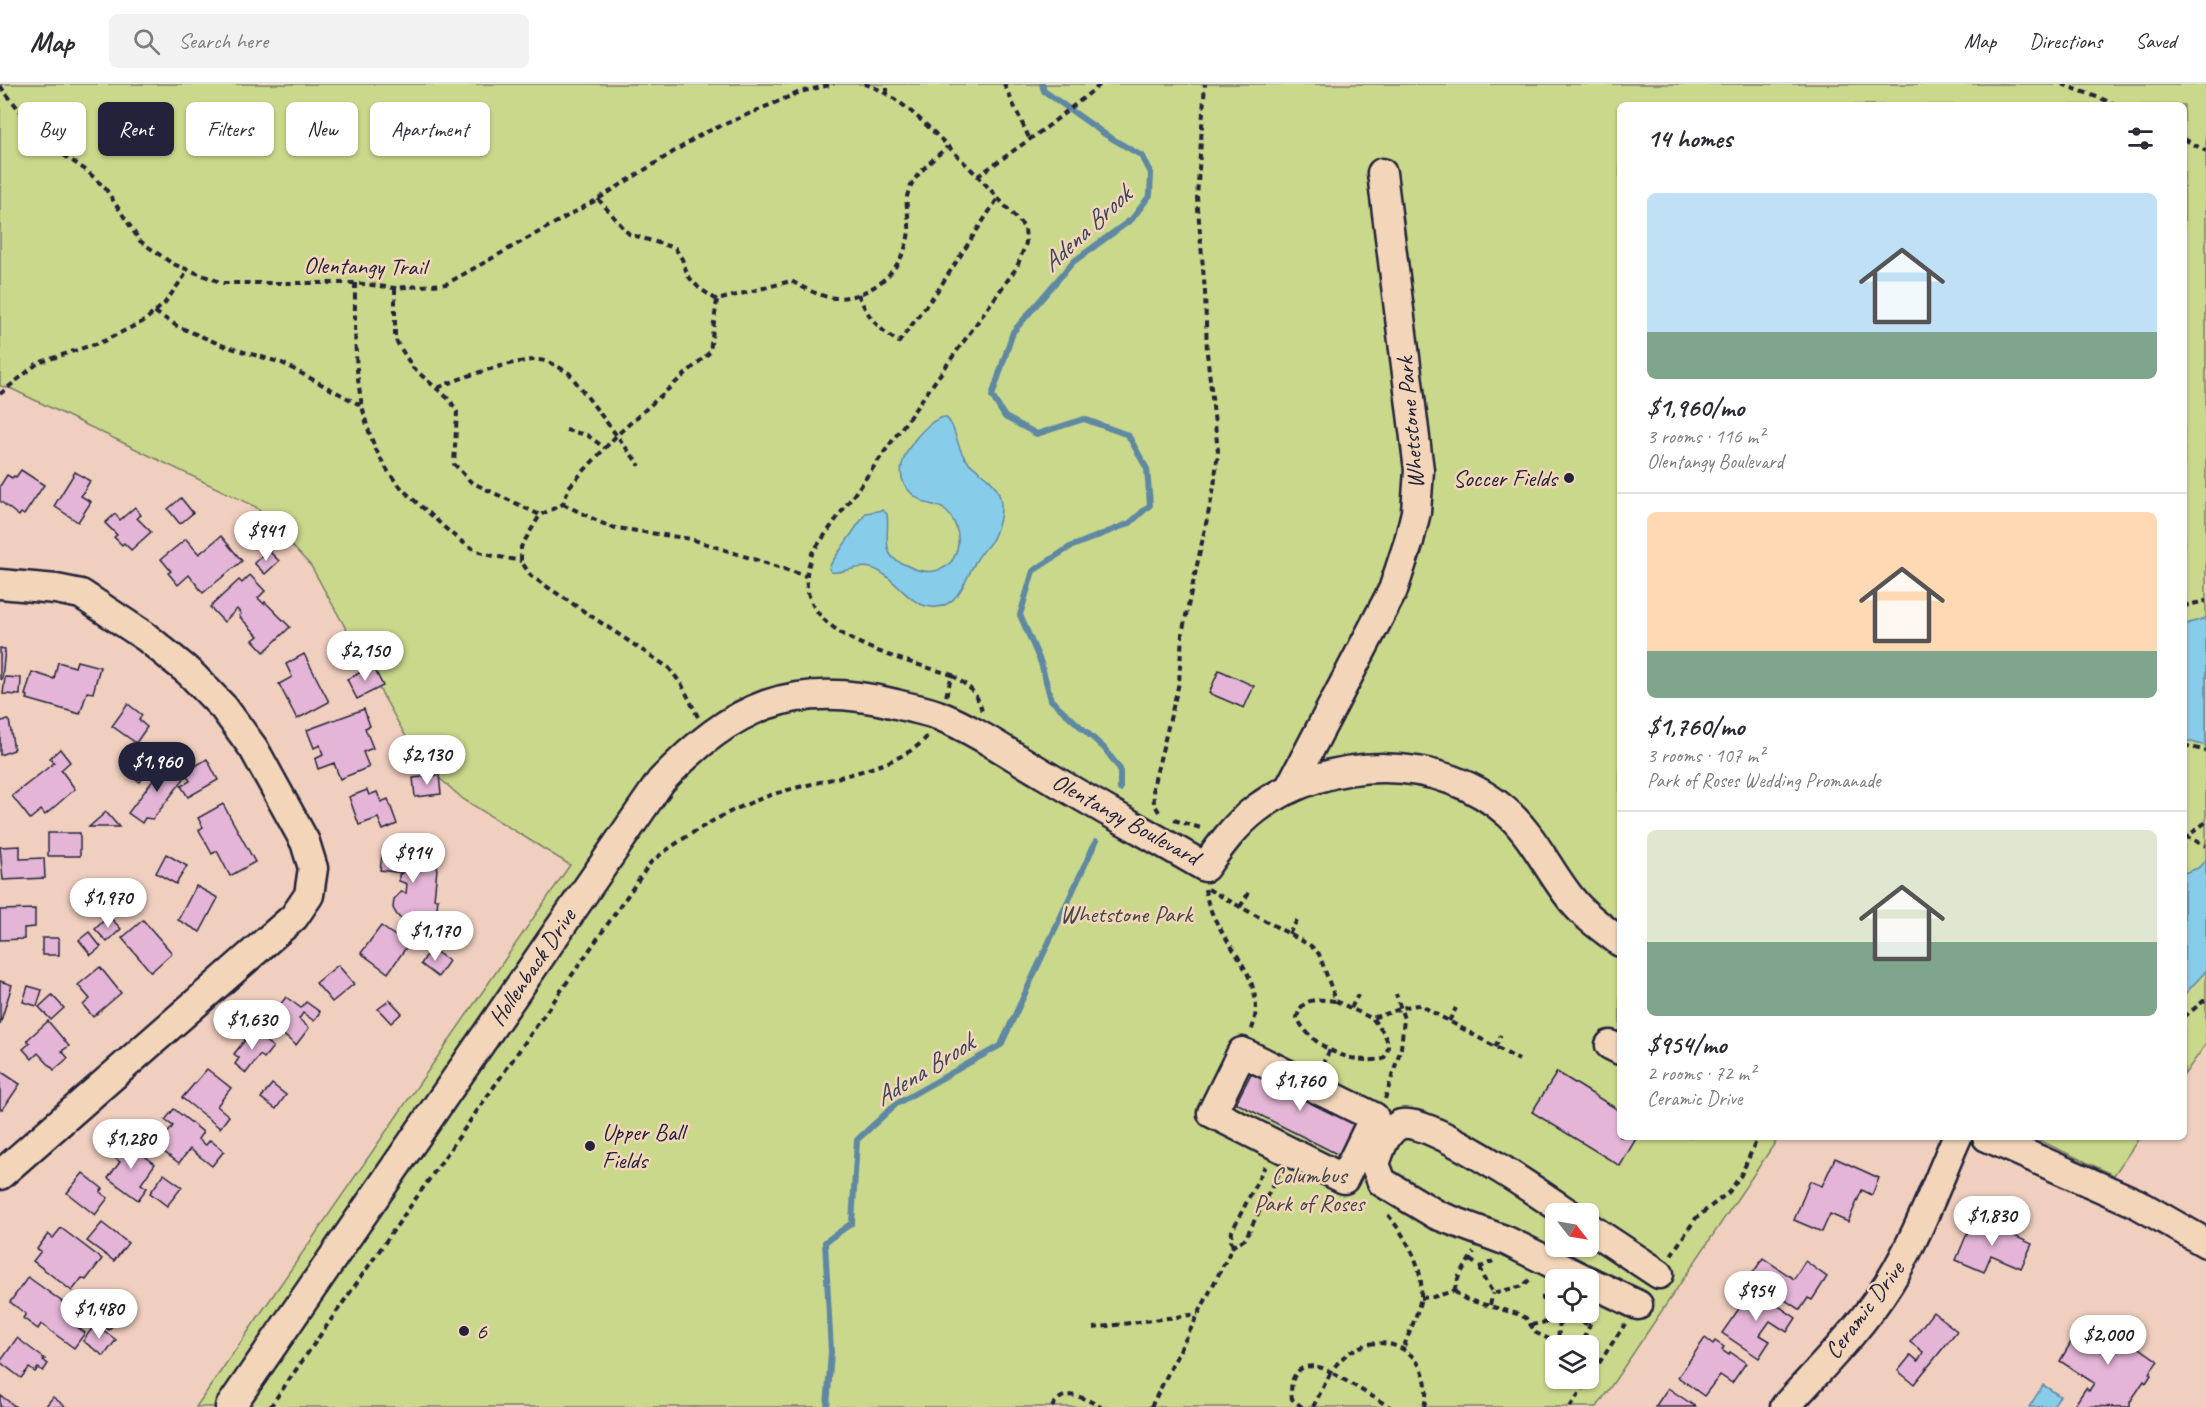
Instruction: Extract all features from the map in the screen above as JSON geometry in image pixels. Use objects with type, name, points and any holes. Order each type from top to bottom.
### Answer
[{"type":"street","name":"Whetstone Park","points":[[1289,789],[1393,590],[1416,512],[1419,470],[1382,173]]},
{"type":"street","points":[[0,584],[56,589],[81,594],[146,637],[189,672],[224,708],[254,749],[304,842],[313,868],[309,895],[294,918],[0,1175]]},
{"type":"street","name":"Hollenback Drive","points":[[230,1407],[649,797],[676,765],[708,737],[731,721],[758,708],[790,698],[825,693],[875,699],[939,716]]},
{"type":"street","name":"Olentangy Boulevard","points":[[939,716],[979,736],[1128,823],[1205,877],[1228,836],[1256,809],[1289,789],[1320,776],[1353,769],[1387,768],[1420,772],[1452,781],[1482,796],[1510,815],[1533,843],[1574,903],[1617,939]]},
{"type":"street","points":[[1242,1052],[1374,1117],[1344,1179],[1212,1113],[1242,1052]]},
{"type":"street","points":[[1552,1203],[1452,1140],[1418,1125],[1399,1125],[1389,1132],[1375,1164],[1382,1182],[1437,1215],[1507,1241],[1555,1269]]},
{"type":"street","name":"Ceramic Drive","points":[[1785,1407],[1847,1338],[1890,1282],[1956,1140]]},
{"type":"street","points":[[1994,1140],[2136,1203],[2206,1243]]},
{"type":"street","points":[[1599,1234],[1659,1274]]},
{"type":"street","points":[[1599,1292],[1638,1305]]},
{"type":"path","name":"Olentangy Trail","points":[[0,86],[45,142],[87,171],[105,188],[140,241],[173,264],[223,283],[355,283],[395,288],[446,284],[598,199],[702,135],[800,92],[834,84]]},
{"type":"path","points":[[864,84],[903,104],[978,176],[1025,228],[1026,243],[1017,267],[812,553],[806,576],[810,598],[819,617],[854,642],[952,675],[972,688],[979,698],[983,722]]},
{"type":"path","points":[[887,84],[887,94]]},
{"type":"path","points":[[1004,84],[1030,140]]},
{"type":"path","points":[[978,176],[1030,140],[1101,84]]},
{"type":"path","points":[[1161,817],[1154,803],[1153,787],[1179,683],[1182,634],[1214,487],[1218,451],[1207,353],[1205,281],[1197,197],[1205,84]]},
{"type":"path","points":[[2062,84],[2110,102]]},
{"type":"path","points":[[2187,141],[2206,151]]},
{"type":"path","points":[[598,199],[629,234],[675,248],[688,276],[699,288],[717,300],[791,281],[804,288],[837,298],[858,294],[883,282],[903,257],[909,230],[907,193],[921,174],[947,147]]},
{"type":"path","points":[[858,294],[867,315],[877,327],[900,342],[938,291],[998,198]]},
{"type":"path","points":[[0,394],[38,363],[104,341],[144,321],[164,304],[188,271]]},
{"type":"path","points":[[355,283],[355,342],[359,384],[367,423],[380,455],[393,478],[453,534],[480,552],[521,561]]},
{"type":"path","points":[[395,288],[395,339],[413,368],[438,388],[458,412],[454,464],[471,482],[540,515]]},
{"type":"path","points":[[708,737],[682,685],[669,668],[531,576],[521,561],[521,547],[540,515],[564,504],[569,487],[617,435],[710,352],[717,300]]},
{"type":"path","points":[[154,312],[187,330],[225,346],[282,363],[364,407]]},
{"type":"path","points":[[438,388],[462,378],[514,364],[539,360],[557,366],[570,373],[640,466]]},
{"type":"path","points":[[566,430],[587,435],[606,448]]},
{"type":"path","points":[[564,504],[610,527],[692,540],[806,576]]},
{"type":"path","points":[[2187,605],[2206,601]]},
{"type":"path","points":[[270,1407],[651,862],[698,828],[769,795],[859,772],[893,760],[922,744],[939,716],[952,675]]},
{"type":"path","points":[[2187,746],[2206,751]]},
{"type":"path","points":[[2187,836],[2206,822]]},
{"type":"path","points":[[2187,838],[2206,846]]},
{"type":"path","points":[[1205,877],[1240,907],[1311,946],[1319,954],[1336,1001]]},
{"type":"path","points":[[1205,877],[1207,904],[1216,923],[1240,959],[1254,992],[1257,1016],[1242,1052]]},
{"type":"path","points":[[1240,907],[1249,892]]},
{"type":"path","points":[[1289,934],[1297,920]]},
{"type":"path","points":[[1374,1117],[1388,1091],[1401,1048],[1404,1018],[1396,994]]},
{"type":"path","points":[[1351,1008],[1358,995]]},
{"type":"path","points":[[1321,999],[1336,1001],[1351,1008],[1371,1018],[1386,1034],[1389,1052],[1383,1059],[1359,1060],[1330,1050],[1310,1036],[1297,1018],[1299,1008],[1307,1001],[1321,999]]},
{"type":"path","points":[[2187,1015],[2206,999]]},
{"type":"path","points":[[1371,1018],[1402,1010],[1411,1005],[1420,1005],[1519,1060]]},
{"type":"path","points":[[1449,1021],[1456,1008]]},
{"type":"path","points":[[1495,1047],[1502,1035]]},
{"type":"path","points":[[1324,1060],[1330,1050]]},
{"type":"path","points":[[1233,1246],[1232,1232],[1283,1148]]},
{"type":"path","points":[[1151,1407],[1233,1246],[1245,1239],[1283,1148]]},
{"type":"path","points":[[1384,1209],[1411,1250],[1420,1275],[1421,1298],[1403,1349]]},
{"type":"path","points":[[1454,1291],[1459,1276],[1479,1248]]},
{"type":"path","points":[[1481,1267],[1494,1258],[1500,1266]]},
{"type":"path","points":[[1470,1260],[1481,1267]]},
{"type":"path","points":[[1481,1267],[1481,1275],[1493,1293],[1490,1305]]},
{"type":"path","points":[[1493,1293],[1528,1283],[1532,1275],[1531,1270]]},
{"type":"path","points":[[1421,1298],[1454,1291]]},
{"type":"path","points":[[1454,1291],[1465,1299],[1518,1314],[1526,1318],[1536,1333],[1545,1336]]},
{"type":"path","points":[[1093,1328],[1198,1313]]},
{"type":"path","points":[[1531,1325],[1545,1322]]},
{"type":"path","points":[[1585,1323],[1589,1325],[1585,1335]]},
{"type":"path","points":[[1314,1407],[1337,1362],[1355,1347],[1378,1343],[1403,1349],[1419,1367],[1424,1378],[1426,1392],[1424,1407]]},
{"type":"path","points":[[1302,1407],[1293,1399],[1291,1381],[1302,1368],[1315,1365],[1390,1407]]},
{"type":"path","points":[[1052,1407],[1056,1400],[1064,1395],[1074,1395],[1101,1407]]},
{"type":"green space","name":"Whetstone Park","points":[[0,84],[2206,84],[2206,1044],[2187,1071],[2187,102],[1617,102],[1617,1140],[1777,1140],[1597,1407],[196,1407],[570,865],[463,799],[419,760],[311,566],[256,507],[12,389],[0,386]]},
{"type":"green space","points":[[2038,1140],[2138,1140],[2114,1175]]},
{"type":"water","points":[[945,417],[952,425],[965,458],[990,480],[998,491],[1001,502],[994,537],[979,556],[958,594],[945,605],[927,606],[910,598],[888,577],[871,568],[861,567],[831,572],[829,568],[832,562],[866,513],[882,510],[887,514],[888,547],[893,558],[922,571],[937,571],[949,564],[958,544],[954,521],[942,508],[924,502],[914,495],[907,488],[901,473],[905,456],[916,438],[933,422]]},
{"type":"water","points":[[2206,618],[2206,746],[2187,741],[2187,625]]},
{"type":"water","points":[[2206,860],[2206,971],[2187,992],[2187,872],[2198,868]]},
{"type":"water","points":[[2043,1385],[2060,1396],[2052,1407],[2029,1407]]},
{"type":"building","points":[[21,470],[44,485],[24,515],[21,513],[19,516],[0,501],[0,486],[7,475],[12,478],[16,477]]},
{"type":"building","points":[[75,472],[90,481],[81,496],[91,502],[78,522],[54,506]]},
{"type":"building","points":[[181,498],[193,513],[180,524],[168,509]]},
{"type":"building","points":[[135,507],[141,515],[137,518],[151,532],[131,550],[114,537],[117,535],[105,523],[115,514],[120,520]]},
{"type":"building","points":[[221,536],[242,561],[203,593],[189,575],[178,585],[168,573],[171,571],[161,559],[186,539],[199,554]]},
{"type":"building","points":[[268,550],[279,561],[265,574],[254,563]]},
{"type":"building","points":[[250,575],[265,591],[258,598],[290,627],[264,652],[253,640],[258,636],[239,616],[241,614],[237,609],[224,622],[210,607],[239,580],[242,583]]},
{"type":"building","points":[[0,648],[5,649],[2,679],[0,679]]},
{"type":"building","points":[[304,654],[329,702],[297,719],[279,684],[292,677],[286,664]]},
{"type":"building","points":[[77,661],[100,667],[93,693],[87,692],[80,714],[27,699],[28,696],[25,695],[32,672],[54,679],[58,662],[75,667]]},
{"type":"building","points":[[373,666],[383,686],[357,699],[347,679]]},
{"type":"building","points":[[1219,670],[1254,686],[1244,708],[1209,693]]},
{"type":"building","points":[[5,677],[21,678],[20,695],[3,694]]},
{"type":"building","points":[[128,704],[142,715],[139,720],[147,727],[136,743],[112,726]]},
{"type":"building","points":[[364,709],[370,726],[365,728],[373,748],[363,752],[369,767],[340,779],[334,763],[318,769],[315,759],[323,755],[320,745],[314,748],[307,730]]},
{"type":"building","points":[[9,720],[14,750],[0,755],[0,721]]},
{"type":"building","points":[[60,749],[70,762],[61,770],[75,789],[45,815],[41,810],[30,819],[12,796],[54,763],[50,758]]},
{"type":"building","points":[[140,757],[152,765],[140,782],[129,774]]},
{"type":"building","points":[[207,759],[218,780],[188,797],[181,786],[190,781],[185,772]]},
{"type":"building","points":[[167,762],[186,776],[153,819],[145,818],[142,823],[128,813]]},
{"type":"building","points":[[439,775],[441,794],[415,797],[413,778]]},
{"type":"building","points":[[367,790],[369,795],[377,792],[381,802],[388,799],[397,824],[383,830],[378,818],[359,825],[349,797]]},
{"type":"building","points":[[223,804],[255,862],[230,876],[217,851],[212,854],[199,830],[203,827],[198,818]]},
{"type":"building","points":[[106,812],[119,827],[89,827]]},
{"type":"building","points":[[48,833],[80,833],[80,856],[48,856]]},
{"type":"building","points":[[20,846],[20,859],[44,858],[45,878],[3,880],[0,847]]},
{"type":"building","points":[[383,848],[420,852],[419,856],[438,859],[434,899],[438,899],[436,916],[430,923],[402,920],[397,915],[393,908],[394,899],[401,892],[406,893],[407,884],[399,881],[399,875],[402,873],[380,870]]},
{"type":"building","points":[[166,854],[187,866],[176,884],[156,873]]},
{"type":"building","points":[[196,886],[218,898],[200,932],[178,920]]},
{"type":"building","points":[[35,909],[35,927],[24,928],[24,939],[0,940],[0,910]]},
{"type":"building","points":[[109,916],[121,929],[107,942],[95,929]]},
{"type":"building","points":[[143,920],[172,953],[151,972],[122,938]]},
{"type":"building","points":[[381,926],[408,945],[388,973],[361,953]]},
{"type":"building","points":[[89,932],[101,947],[91,955],[79,940]]},
{"type":"building","points":[[42,938],[59,938],[59,955],[42,955]]},
{"type":"building","points":[[431,948],[449,961],[438,977],[421,964]]},
{"type":"building","points":[[338,965],[354,984],[332,1002],[316,983]]},
{"type":"building","points":[[100,967],[121,993],[93,1017],[83,1005],[90,999],[78,985]]},
{"type":"building","points":[[0,981],[12,985],[0,1024]]},
{"type":"building","points":[[28,986],[42,990],[37,1006],[23,1002]]},
{"type":"building","points":[[52,995],[64,1008],[51,1020],[39,1007]]},
{"type":"building","points":[[286,997],[301,1008],[306,1002],[320,1012],[314,1021],[303,1013],[299,1019],[309,1028],[296,1045],[267,1022]]},
{"type":"building","points":[[390,1000],[402,1013],[391,1023],[378,1009]]},
{"type":"building","points":[[48,1021],[69,1046],[62,1051],[68,1058],[54,1070],[38,1053],[32,1059],[23,1049],[30,1043],[27,1040]]},
{"type":"building","points":[[252,1031],[273,1047],[264,1058],[260,1055],[246,1073],[235,1064],[239,1058],[234,1054]]},
{"type":"building","points":[[1255,1066],[1364,1121],[1345,1158],[1236,1103]]},
{"type":"building","points":[[207,1069],[231,1088],[217,1106],[229,1116],[220,1128],[182,1098]]},
{"type":"building","points":[[0,1071],[20,1084],[3,1109],[0,1109]]},
{"type":"building","points":[[1557,1072],[1617,1109],[1617,1140],[1635,1140],[1620,1166],[1532,1112]]},
{"type":"building","points":[[272,1084],[286,1095],[276,1109],[261,1098]]},
{"type":"building","points":[[174,1109],[203,1132],[198,1139],[206,1145],[210,1140],[224,1151],[212,1166],[190,1149],[179,1163],[157,1147],[173,1126],[165,1120]]},
{"type":"building","points":[[125,1141],[155,1164],[141,1184],[147,1188],[138,1200],[108,1178],[120,1162],[114,1157]]},
{"type":"building","points":[[1835,1158],[1879,1178],[1872,1195],[1862,1190],[1848,1222],[1830,1214],[1822,1232],[1794,1220],[1810,1181],[1822,1186]]},
{"type":"building","points":[[83,1173],[103,1189],[100,1192],[108,1198],[95,1215],[67,1193]]},
{"type":"building","points":[[164,1174],[182,1187],[167,1206],[150,1193]]},
{"type":"building","points":[[1984,1222],[2032,1244],[2021,1268],[1991,1255],[1984,1272],[1956,1260],[1971,1224],[1981,1229]]},
{"type":"building","points":[[102,1223],[128,1243],[114,1261],[87,1241]]},
{"type":"building","points":[[61,1228],[102,1259],[86,1280],[82,1278],[72,1291],[33,1261],[41,1251],[37,1249],[48,1234],[53,1238]]},
{"type":"building","points":[[1763,1258],[1794,1279],[1805,1261],[1827,1277],[1812,1300],[1808,1298],[1800,1310],[1750,1277]]},
{"type":"building","points":[[28,1277],[72,1309],[65,1318],[85,1333],[74,1348],[41,1324],[38,1329],[23,1318],[26,1314],[10,1302]]},
{"type":"building","points":[[1749,1286],[1796,1318],[1787,1332],[1770,1321],[1760,1335],[1770,1341],[1759,1358],[1722,1333],[1743,1303],[1739,1301]]},
{"type":"building","points":[[101,1300],[122,1313],[109,1330],[89,1316]]},
{"type":"building","points":[[1933,1312],[1957,1331],[1914,1384],[1898,1371],[1911,1355],[1918,1361],[1923,1352],[1910,1342]]},
{"type":"building","points":[[2102,1323],[2137,1340],[2137,1346],[2158,1361],[2149,1373],[2151,1375],[2146,1383],[2144,1381],[2130,1402],[2130,1407],[2074,1406],[2086,1388],[2089,1391],[2094,1383],[2060,1361],[2081,1325],[2095,1334]]},
{"type":"building","points":[[95,1324],[116,1340],[104,1356],[83,1341]]},
{"type":"building","points":[[17,1338],[45,1359],[43,1360],[48,1364],[43,1371],[38,1368],[35,1372],[29,1368],[21,1378],[0,1362]]},
{"type":"building","points":[[1705,1338],[1713,1344],[1715,1341],[1724,1347],[1722,1350],[1729,1355],[1730,1352],[1746,1363],[1732,1383],[1720,1375],[1704,1396],[1678,1377]]},
{"type":"building","points":[[1668,1388],[1696,1407],[1655,1407]]},
{"type":"building","points":[[0,1395],[16,1407],[0,1407]]},
{"type":"building","points":[[53,1397],[66,1407],[45,1407]]},
{"type":"waterway","name":"Adena Brook","points":[[1042,84],[1044,91],[1106,135],[1142,156],[1151,173],[1150,195],[1132,219],[1073,262],[1013,332],[992,396],[1005,417],[1037,434],[1084,419],[1128,435],[1147,469],[1150,505],[1130,523],[1070,547],[1033,571],[1020,615],[1041,663],[1051,700],[1104,748],[1120,769],[1120,789]]},
{"type":"waterway","name":"Adena Brook","points":[[827,1407],[831,1352],[825,1242],[852,1223],[857,1140],[896,1104],[1001,1045],[1096,841]]},
{"type":"place","name":"Soccer Fields","points":[[1569,478]]},
{"type":"place","name":"Upper Ball Fields","points":[[590,1146]]},
{"type":"place","name":"6","points":[[464,1331]]},
{"type":"park label","name":"Columbus Park of Roses","points":[[1309,1189]]}]
